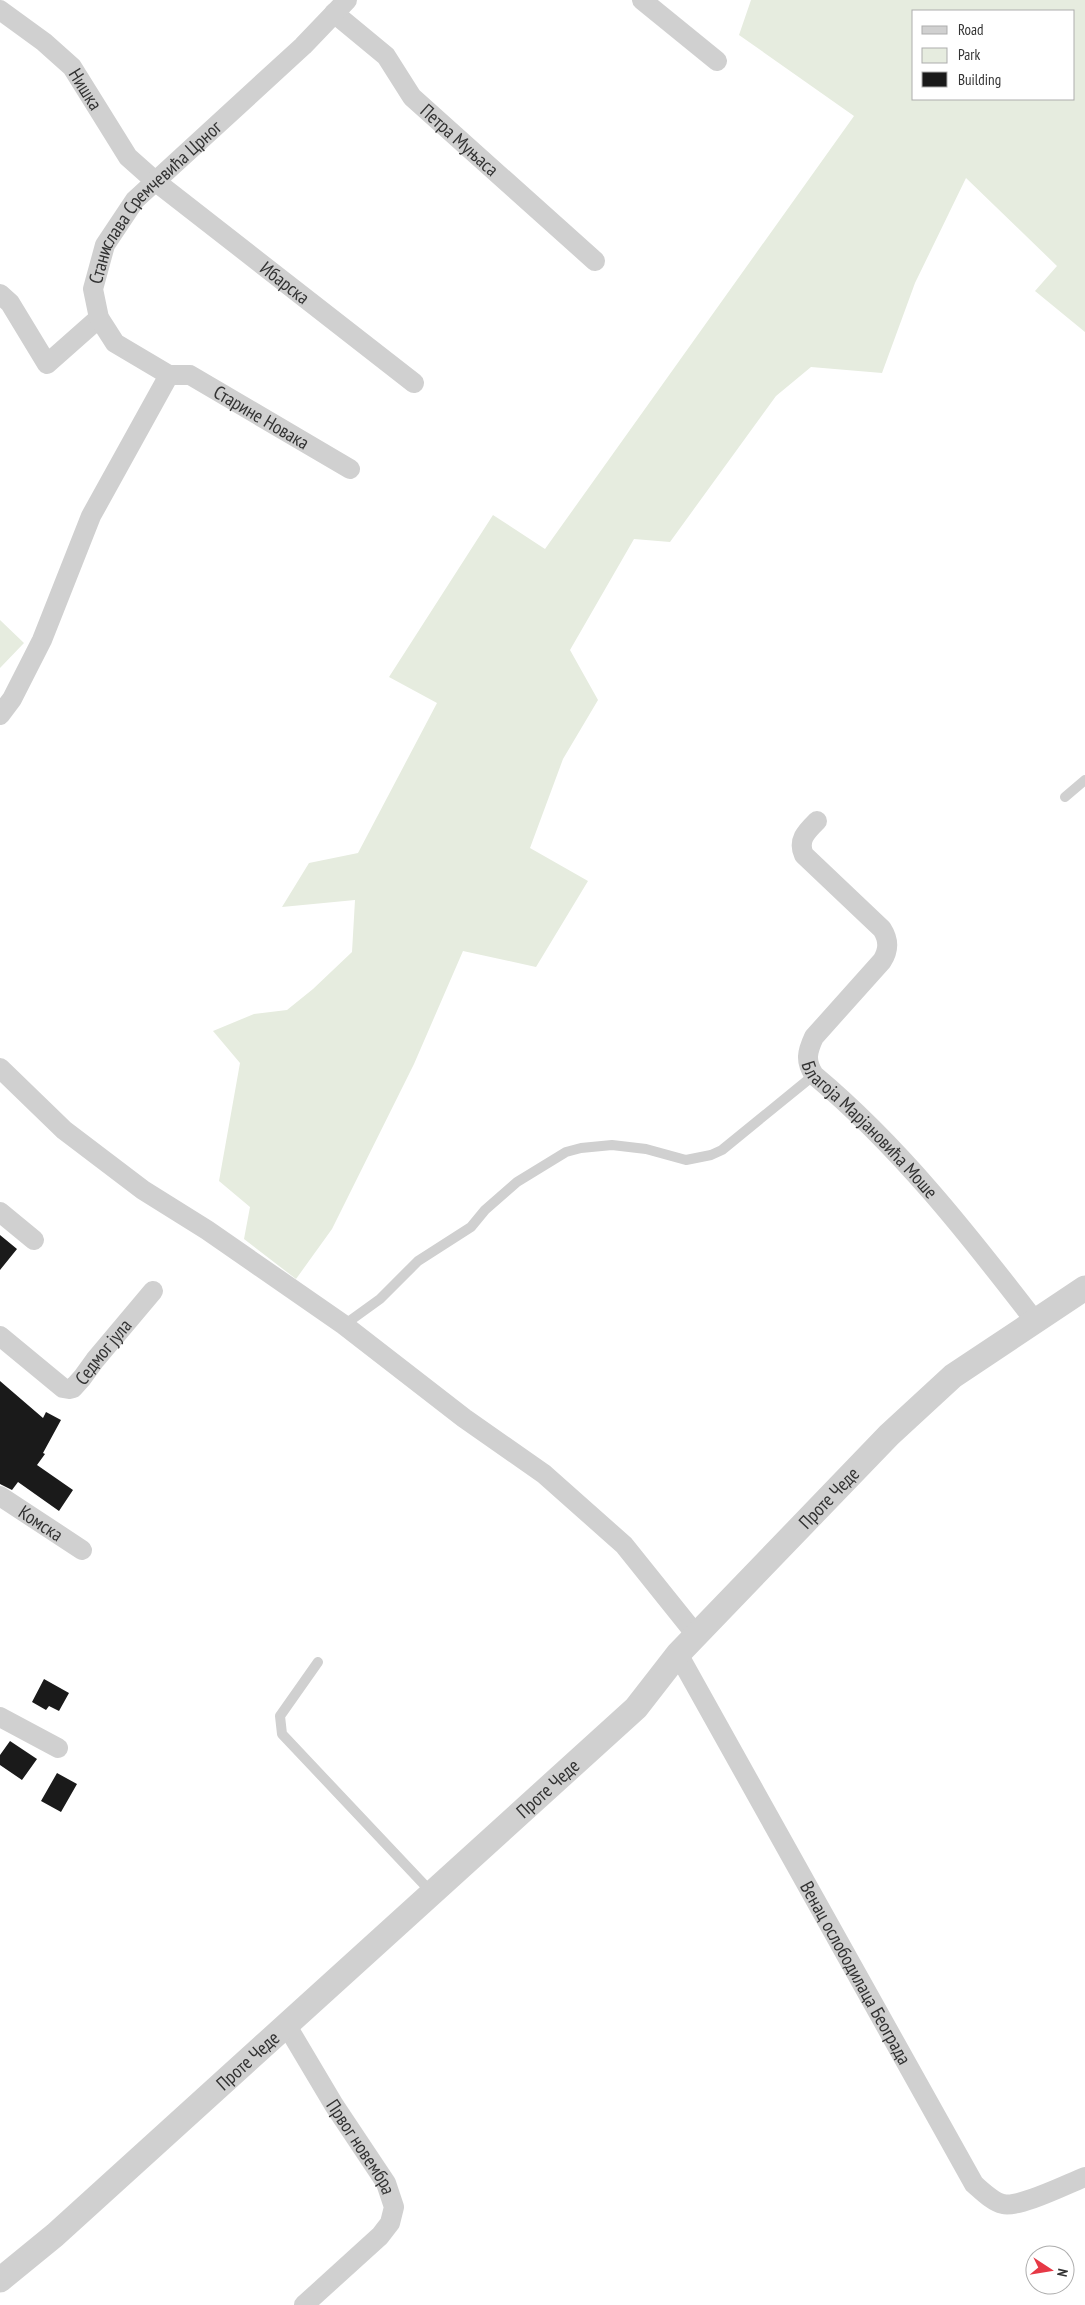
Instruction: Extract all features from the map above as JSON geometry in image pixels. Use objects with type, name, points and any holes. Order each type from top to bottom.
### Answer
[{"type":"street","points":[[642,0],[717,61]]},
{"type":"street","name":"Станислава Сремчевића Црног","points":[[169,375],[115,343],[99,318],[93,289],[105,245],[135,200],[303,46],[340,6]]},
{"type":"street","name":"Петра Муњаса","points":[[340,6],[386,56],[412,97],[595,261]]},
{"type":"street","name":"Нишка","points":[[0,10],[44,42],[72,67],[128,157],[155,181]]},
{"type":"street","name":"Ибарска","points":[[155,181],[414,383]]},
{"type":"street","points":[[0,294],[10,303],[48,364],[99,318]]},
{"type":"street","points":[[0,715],[6,693],[42,640],[90,516],[169,375]]},
{"type":"street","name":"Старине Новака","points":[[169,375],[190,375],[350,469]]},
{"type":"street","name":"Благоја Марјановића Моше","points":[[817,821],[806,832],[802,840],[804,855],[882,929],[886,935],[888,949],[882,961],[814,1037],[808,1050],[807,1064],[814,1075],[869,1127],[940,1201],[1035,1321]]},
{"type":"street","points":[[0,1068],[64,1130],[143,1190],[207,1230],[344,1325],[464,1418],[544,1474],[624,1545],[697,1636]]},
{"type":"street","points":[[0,1212],[34,1240]]},
{"type":"street","name":"Проте Чеде","points":[[0,2280],[55,2235],[636,1708],[678,1654],[896,1429],[953,1376],[1085,1288]]},
{"type":"street","name":"Седмог јула","points":[[0,1336],[63,1388],[69,1390],[82,1378],[153,1291]]},
{"type":"street","name":"Комска","points":[[0,1496],[82,1550]]},
{"type":"street","name":"Венац ослободилаца Београда","points":[[678,1654],[974,2184],[1003,2204],[1021,2203],[1085,2177]]},
{"type":"street","points":[[0,1717],[58,1748]]},
{"type":"street","name":"Првог новембра","points":[[286,2026],[334,2105],[386,2183],[394,2207],[390,2223],[380,2236],[304,2305]]},
{"type":"lane","points":[[1065,797],[1085,780]]},
{"type":"lane","points":[[344,1325],[380,1299],[430,1251],[462,1234],[506,1191],[552,1160],[581,1148],[612,1145],[646,1149],[686,1160],[711,1156],[722,1150],[814,1075]]},
{"type":"lane","points":[[318,1662],[280,1716],[282,1734],[433,1894]]},
{"type":"green space","points":[[751,0],[1085,0],[1085,332],[1035,291],[1057,266],[966,178],[915,283],[882,373],[811,367],[776,396],[670,542],[634,539],[570,650],[598,700],[563,759],[530,848],[588,881],[536,967],[463,951],[414,1064],[332,1229],[296,1279],[244,1239],[250,1207],[219,1181],[240,1063],[213,1031],[254,1014],[287,1010],[313,989],[352,952],[355,900],[282,907],[309,863],[358,853],[437,703],[389,677],[493,515],[545,549],[854,116],[739,35]]},
{"type":"green space","points":[[0,620],[24,643],[0,668]]},
{"type":"building","points":[[0,1235],[17,1249],[0,1270]]},
{"type":"building","points":[[0,1381],[43,1418],[46,1412],[61,1420],[43,1453],[45,1454],[37,1465],[73,1490],[59,1511],[18,1482],[12,1490],[0,1484]]},
{"type":"building","points":[[44,1679],[69,1693],[59,1711],[49,1706],[46,1710],[32,1702]]},
{"type":"building","points":[[10,1741],[37,1759],[22,1780],[0,1765],[0,1755]]},
{"type":"building","points":[[57,1773],[77,1784],[61,1812],[41,1801]]}]
